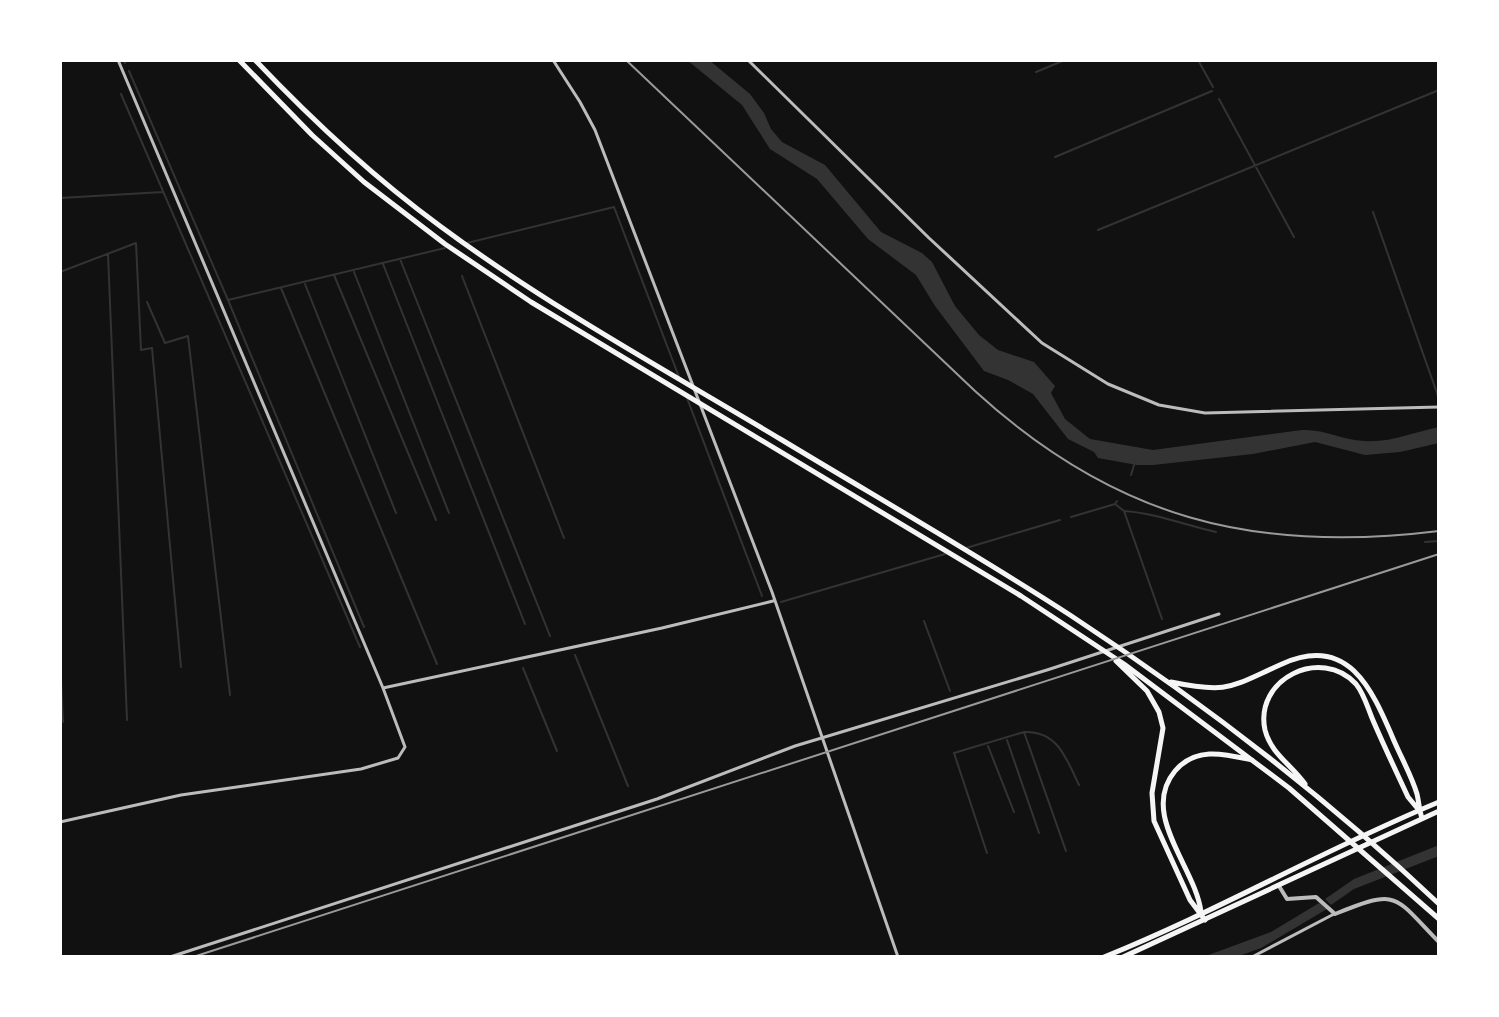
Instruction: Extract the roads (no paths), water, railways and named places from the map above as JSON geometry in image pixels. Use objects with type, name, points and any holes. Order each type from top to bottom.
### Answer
[{"type":"main road","points":[[239,60],[312,135],[424,229],[531,302],[957,558],[1111,655],[1254,760],[1359,847],[1439,919]]},
{"type":"main road","points":[[255,60],[370,171],[439,226],[573,315],[1009,576],[1166,681],[1311,792],[1439,904]]},
{"type":"main road","points":[[1111,655],[1147,691],[1159,712],[1162,737],[1153,780],[1152,811],[1157,831],[1190,900],[1205,920]]},
{"type":"main road","points":[[1166,681],[1221,689],[1313,655],[1344,663],[1367,684],[1416,793],[1422,818]]},
{"type":"main road","points":[[1311,792],[1275,751],[1265,728],[1265,712],[1269,697],[1282,680],[1297,671],[1322,667],[1338,671],[1361,691],[1408,797],[1419,810]]},
{"type":"main road","points":[[1201,913],[1199,896],[1164,812],[1164,793],[1168,781],[1180,766],[1203,754],[1221,753],[1254,760]]},
{"type":"main road","points":[[1104,957],[1439,802]]},
{"type":"main road","points":[[1123,957],[1439,811]]},
{"type":"street","points":[[60,822],[181,795],[361,769],[392,761],[401,755],[405,742],[118,60]]},
{"type":"street","points":[[553,60],[595,130],[695,388],[774,601],[898,957]]},
{"type":"street","points":[[748,60],[929,238],[1042,343],[1108,384],[1159,405],[1205,413],[1439,407]]},
{"type":"street","points":[[383,688],[774,601]]},
{"type":"street","points":[[170,957],[657,799],[795,746],[1219,614]]},
{"type":"street","points":[[1279,886],[1283,895],[1291,901],[1313,896],[1333,911]]},
{"type":"street","points":[[1252,957],[1333,911],[1369,900],[1391,899],[1403,905],[1439,942]]},
{"type":"waterway","points":[[1036,72],[1065,60]]},
{"type":"waterway","points":[[1198,60],[1213,87]]},
{"type":"waterway","points":[[129,71],[364,627]]},
{"type":"waterway","points":[[1098,230],[1439,90]]},
{"type":"waterway","points":[[1055,157],[1212,91]]},
{"type":"waterway","points":[[121,94],[360,647]]},
{"type":"waterway","points":[[1219,99],[1294,237]]},
{"type":"waterway","points":[[60,198],[163,192]]},
{"type":"waterway","points":[[467,243],[614,207],[679,377]]},
{"type":"waterway","points":[[1373,212],[1438,396]]},
{"type":"waterway","points":[[60,272],[136,243],[141,350],[152,348],[181,667]]},
{"type":"waterway","points":[[228,300],[445,248]]},
{"type":"waterway","points":[[108,254],[127,720]]},
{"type":"waterway","points":[[400,259],[550,636]]},
{"type":"waterway","points":[[383,264],[525,624]]},
{"type":"waterway","points":[[354,272],[449,513]]},
{"type":"waterway","points":[[334,275],[436,520]]},
{"type":"waterway","points":[[462,276],[564,538]]},
{"type":"waterway","points":[[305,284],[396,513]]},
{"type":"waterway","points":[[281,288],[437,664]]},
{"type":"waterway","points":[[147,302],[165,343],[188,336],[230,695]]},
{"type":"waterway","points":[[687,398],[762,596]]},
{"type":"waterway","points":[[1131,475],[1134,465]]},
{"type":"waterway","points":[[1117,501],[1115,504],[1124,511],[1162,619]]},
{"type":"waterway","points":[[1071,517],[1115,504]]},
{"type":"waterway","points":[[1124,511],[1216,532]]},
{"type":"waterway","points":[[966,548],[1060,520]]},
{"type":"waterway","points":[[60,531],[60,586]]},
{"type":"waterway","points":[[1425,542],[1439,541]]},
{"type":"waterway","points":[[781,602],[945,554]]},
{"type":"waterway","points":[[924,621],[950,691]]},
{"type":"waterway","points":[[575,655],[628,786]]},
{"type":"waterway","points":[[60,660],[63,722]]},
{"type":"waterway","points":[[523,668],[557,751]]},
{"type":"waterway","points":[[1024,732],[1066,851]]},
{"type":"waterway","points":[[987,853],[954,753],[1024,732],[1036,733],[1053,741],[1059,748],[1079,785]]},
{"type":"waterway","points":[[1007,740],[1039,833]]},
{"type":"waterway","points":[[988,746],[1014,812]]},
{"type":"railway","points":[[626,60],[975,391],[1027,434],[1080,470],[1134,497],[1189,517],[1247,530],[1308,537],[1371,537],[1439,531]]},
{"type":"railway","points":[[193,957],[1439,554]]}]
